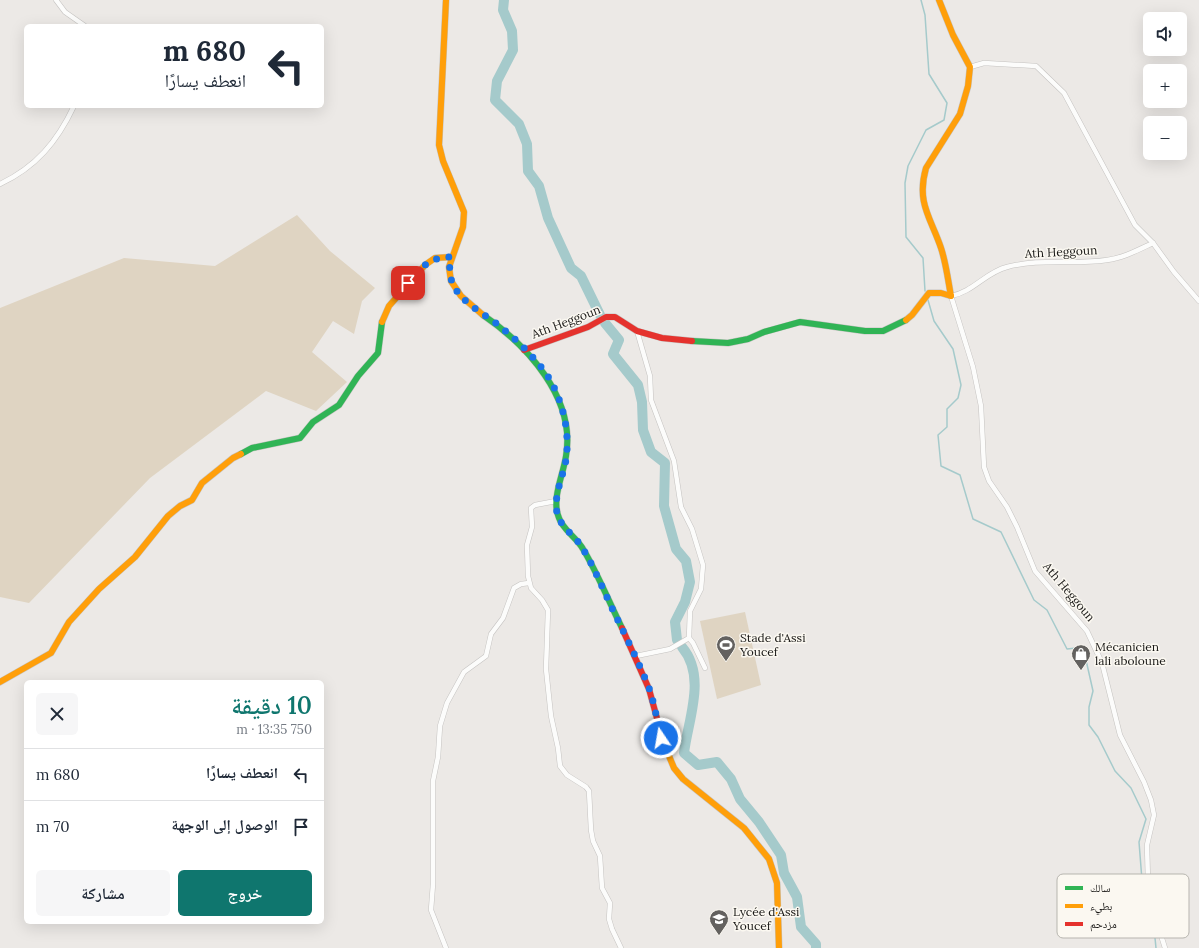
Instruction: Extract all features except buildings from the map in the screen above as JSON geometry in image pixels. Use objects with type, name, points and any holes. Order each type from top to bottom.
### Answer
[{"type":"street","points":[[56,0],[65,12],[82,24]]},
{"type":"street","points":[[446,0],[439,145],[443,161],[460,199],[464,212],[463,227],[451,257],[450,275],[455,288],[461,296],[475,310],[496,324],[536,361],[549,379],[562,410],[567,430],[568,446],[556,501],[559,519],[583,548],[636,656],[652,700],[661,738],[674,768],[683,779],[744,828],[769,859],[777,884],[780,948]]},
{"type":"street","points":[[939,0],[953,35],[970,67],[984,63],[1036,66],[1064,93],[1135,225],[1153,243],[1174,272],[1199,301]]},
{"type":"street","name":"Ath Heggoun","points":[[970,67],[968,86],[960,114],[926,168],[923,178],[924,209],[941,248],[951,296],[973,367],[981,406],[984,467],[990,481],[1018,527],[1035,571],[1087,631],[1102,664],[1120,735],[1144,782],[1151,800],[1154,815],[1147,845],[1148,874]]},
{"type":"street","points":[[0,184],[17,176],[31,166],[44,153],[56,138],[73,108]]},
{"type":"street","name":"Ath Heggoun","points":[[524,350],[588,327],[606,317],[616,317],[637,331],[662,338],[728,343],[748,339],[764,332],[800,322],[865,331],[883,331],[901,323],[912,314],[929,293],[941,293],[951,296],[960,294],[992,272],[1007,267],[1049,261],[1108,260],[1120,258],[1153,243]]},
{"type":"street","points":[[0,682],[51,653],[69,622],[99,589],[135,557],[168,516],[180,506],[192,500],[202,483],[234,458],[252,448],[300,438],[313,422],[340,405],[358,376],[378,353],[382,323],[389,306],[425,265],[435,258],[451,257]]},
{"type":"street","points":[[637,331],[643,346],[650,376],[651,400],[674,461],[681,507],[692,529],[703,565],[701,589],[690,611],[688,638],[693,643],[705,668]]},
{"type":"street","points":[[556,501],[535,505],[531,508],[532,527],[527,545],[529,583],[545,604],[549,616],[546,669],[551,716],[560,766],[567,775],[586,787],[589,791],[591,830],[593,842],[600,856],[602,888],[610,903],[609,919],[612,930],[621,948]]},
{"type":"street","points":[[446,948],[434,922],[431,910],[434,870],[433,781],[438,757],[443,715],[464,672],[486,656],[491,634],[502,618],[514,588],[529,583]]},
{"type":"street","points":[[636,656],[670,649],[688,638]]},
{"type":"street","name":"Ath Heggoun","points":[[1162,938],[1165,948]]},
{"type":"shaded area","points":[[297,215],[330,251],[375,288],[362,301],[354,334],[333,321],[312,352],[347,382],[316,411],[266,391],[150,478],[29,603],[0,597],[0,308],[124,258],[215,266]]},
{"type":"shaded area","points":[[745,612],[761,685],[717,699],[700,621]]},
{"type":"waterway","points":[[504,0],[503,10],[512,31],[513,50],[497,81],[495,100],[519,124],[527,144],[528,171],[539,186],[548,218],[571,268],[581,276],[600,315]]},
{"type":"waterway","points":[[921,0],[925,15],[929,74],[947,103],[944,120],[926,130],[908,166],[905,183],[906,237],[923,258],[925,291]]},
{"type":"waterway","points":[[928,300],[934,321],[953,349],[961,385],[958,398],[947,409],[947,427],[938,435],[941,466],[960,475],[973,519],[1001,532],[1034,600],[1047,610],[1067,649],[1076,648],[1086,660],[1093,691],[1089,707],[1089,725],[1098,737],[1115,771],[1131,788],[1146,819],[1139,842],[1142,874]]},
{"type":"waterway","points":[[605,323],[619,340],[613,354],[638,385],[642,402],[643,430],[651,452],[665,463],[664,506],[676,549],[686,561],[690,582],[685,602],[675,622],[677,640]]},
{"type":"waterway","points":[[682,647],[689,659],[695,685],[692,712],[684,753],[698,765],[717,762],[731,779],[740,799],[759,822],[781,855],[784,873],[797,897],[801,927],[816,944],[816,948]]},
{"type":"waterway","points":[[1155,938],[1156,948]]},
{"type":"traffic: fast","points":[[483,315],[500,327],[531,358],[545,375],[556,394],[563,414],[567,435],[565,464],[558,487],[556,503],[557,511],[561,522],[580,545],[599,578],[622,628]]},
{"type":"traffic: fast","points":[[692,341],[728,343],[748,339],[764,332],[800,322],[865,331],[883,331],[906,320]]},
{"type":"traffic: fast","points":[[241,454],[252,448],[300,438],[313,422],[339,405],[358,376],[378,353],[382,322]]},
{"type":"traffic: slow","points":[[446,0],[439,145],[443,161],[464,212],[463,227],[449,267],[451,281],[461,296],[483,315]]},
{"type":"traffic: slow","points":[[939,0],[953,35],[970,67],[968,86],[960,114],[926,168],[923,180],[926,210],[943,254],[951,296]]},
{"type":"traffic: slow","points":[[382,322],[389,306],[425,265],[435,258],[451,257]]},
{"type":"traffic: slow","points":[[906,320],[912,315],[929,293],[941,293],[951,296]]},
{"type":"traffic: slow","points":[[0,682],[51,653],[69,622],[99,589],[135,557],[168,516],[180,506],[192,500],[202,483],[233,458],[241,454]]},
{"type":"traffic: slow","points":[[664,744],[674,768],[683,779],[744,828],[769,859],[777,883],[779,948]]},
{"type":"traffic: jam","points":[[524,350],[588,327],[606,317],[615,317],[637,331],[662,338],[692,341]]},
{"type":"traffic: jam","points":[[622,628],[649,689],[664,744]]},
{"type":"place","name":"Stade d'Assi Youcef","points":[[726,662]]},
{"type":"place","name":"Mécanicien lali aboloune","points":[[1081,671]]},
{"type":"place","name":"Lycée d'Assi Youcef","points":[[719,936]]},
{"type":"route","points":[[408,283],[425,265],[435,258],[451,257],[449,267],[451,281],[461,296],[475,310],[496,324],[510,336],[536,361],[549,379],[562,410],[567,430],[568,446],[557,494],[557,513],[559,519],[583,548],[636,656],[654,705],[661,738]]}]
